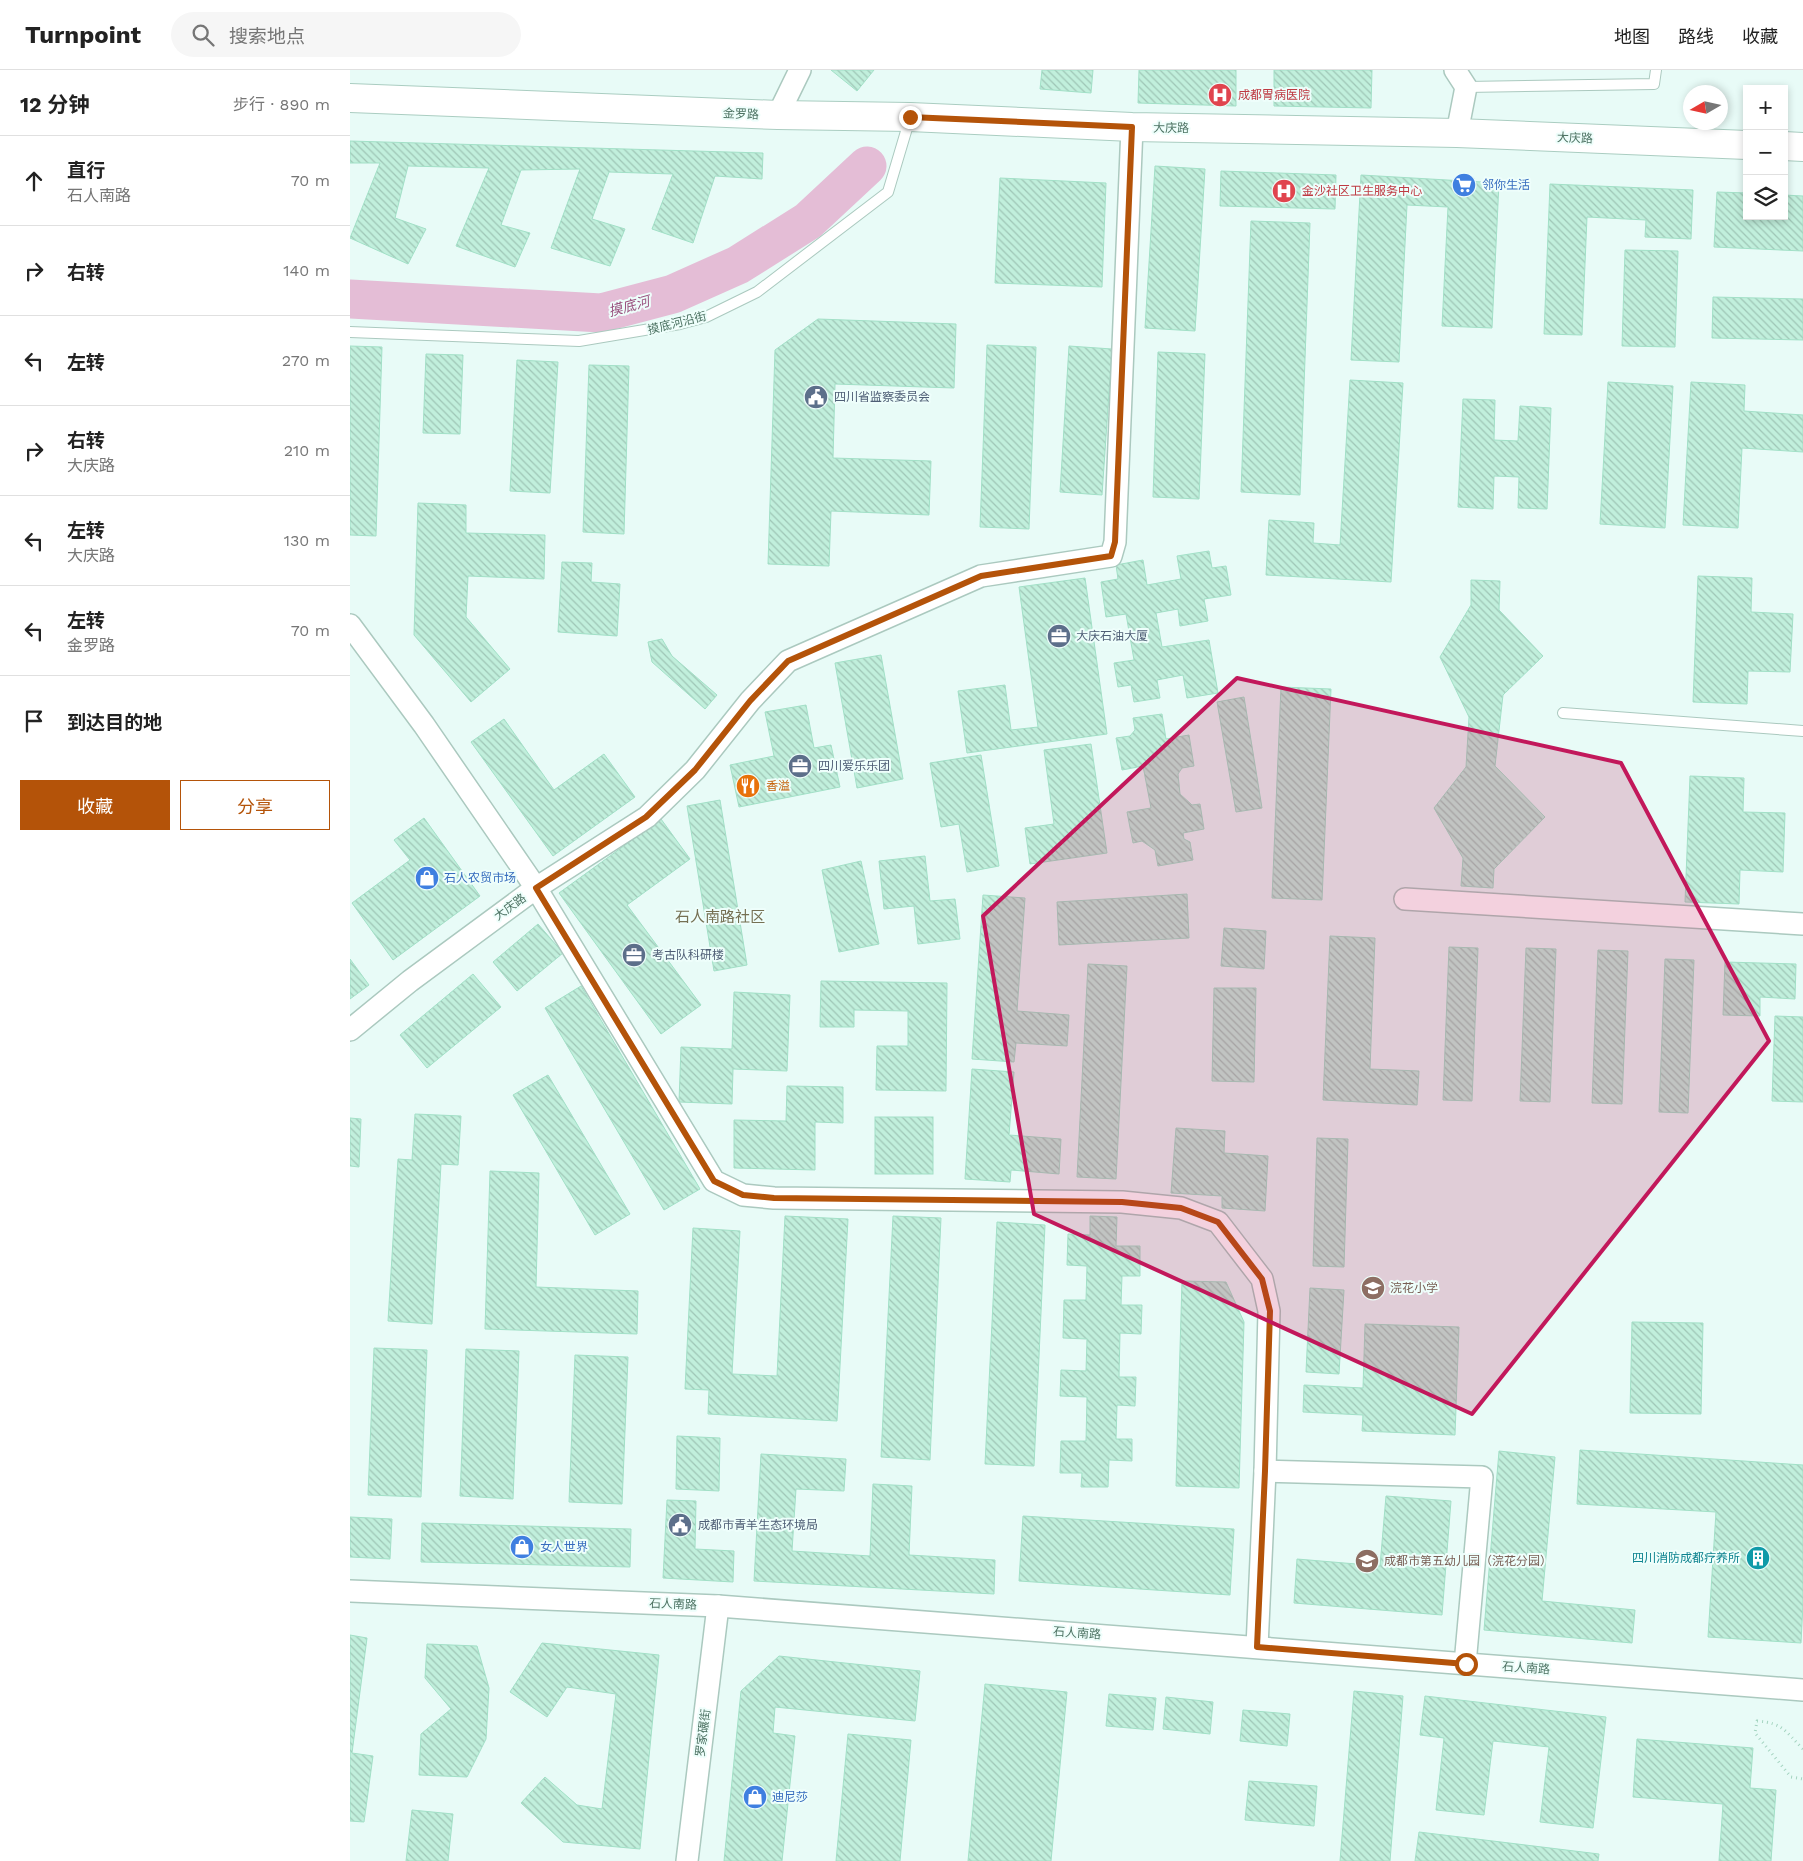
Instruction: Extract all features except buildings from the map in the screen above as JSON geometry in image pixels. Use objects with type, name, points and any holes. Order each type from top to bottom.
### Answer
[{"type":"street","points":[[778,115],[800,70]]},
{"type":"street","points":[[1455,70],[1466,88],[1457,133]]},
{"type":"street","name":"金罗路","points":[[350,98],[778,115],[910,117],[1132,127]]},
{"type":"street","name":"大庆路","points":[[350,1030],[410,981],[536,888],[646,817],[695,770],[750,701],[788,661],[981,576],[1111,556],[1116,532],[1132,127],[1457,133],[1743,145]]},
{"type":"street","points":[[1788,146],[1803,147]]},
{"type":"street","points":[[350,625],[424,725],[536,888],[714,1181],[743,1195],[774,1198],[1122,1202],[1181,1208],[1218,1222],[1262,1279],[1270,1311],[1257,1647]]},
{"type":"street","points":[[1405,899],[1803,924]]},
{"type":"street","points":[[1265,1471],[1482,1476],[1466,1664]]},
{"type":"street","name":"石人南路","points":[[350,1591],[718,1606],[1803,1690]]},
{"type":"street","name":"罗家碾街","points":[[687,1861],[718,1606]]},
{"type":"lane","points":[[1466,88],[1654,84],[1656,70]]},
{"type":"lane","name":"摸底河沿街","points":[[350,332],[579,341],[680,324],[706,316],[757,292],[888,192],[910,117]]},
{"type":"lane","points":[[1563,713],[1803,731]]},
{"type":"path","points":[[1803,1749],[1779,1725],[1771,1722],[1757,1721],[1755,1733],[1791,1778],[1803,1779]]},
{"type":"highlighted area","points":[[1237,678],[1621,763],[1769,1041],[1472,1414],[1034,1214],[983,916]]},
{"type":"waterway","name":"摸底河","points":[[350,299],[601,313],[673,294],[738,265],[808,221],[867,166]]},
{"type":"place","name":"成都胃病医院","points":[[1220,95]]},
{"type":"place","name":"邻你生活","points":[[1464,185]]},
{"type":"place","name":"金沙社区卫生服务中心","points":[[1284,191]]},
{"type":"place","name":"四川省监察委员会","points":[[816,397]]},
{"type":"place","name":"大庆石油大厦","points":[[1059,636]]},
{"type":"place","name":"四川爱乐乐团","points":[[800,766]]},
{"type":"place","name":"香溢","points":[[748,786]]},
{"type":"place","name":"石人农贸市场","points":[[427,878]]},
{"type":"place","name":"考古队科研楼","points":[[634,955]]},
{"type":"place","name":"浣花小学","points":[[1373,1288]]},
{"type":"place","name":"成都市青羊生态环境局","points":[[680,1525]]},
{"type":"place","name":"女人世界","points":[[522,1547]]},
{"type":"place","name":"四川消防成都疗养所","points":[[1758,1558]]},
{"type":"place","name":"成都市第五幼儿园（浣花分园）","points":[[1367,1561]]},
{"type":"place","name":"迪尼莎","points":[[755,1797]]},
{"type":"district","name":"石人南路社区","points":[[720,917]]},
{"type":"route","points":[[910,117],[1132,127],[1115,542],[1111,556],[981,576],[788,661],[750,701],[695,770],[646,817],[536,888],[714,1181],[743,1195],[774,1198],[1122,1202],[1181,1208],[1218,1222],[1262,1279],[1270,1311],[1257,1647],[1466,1664]]}]
